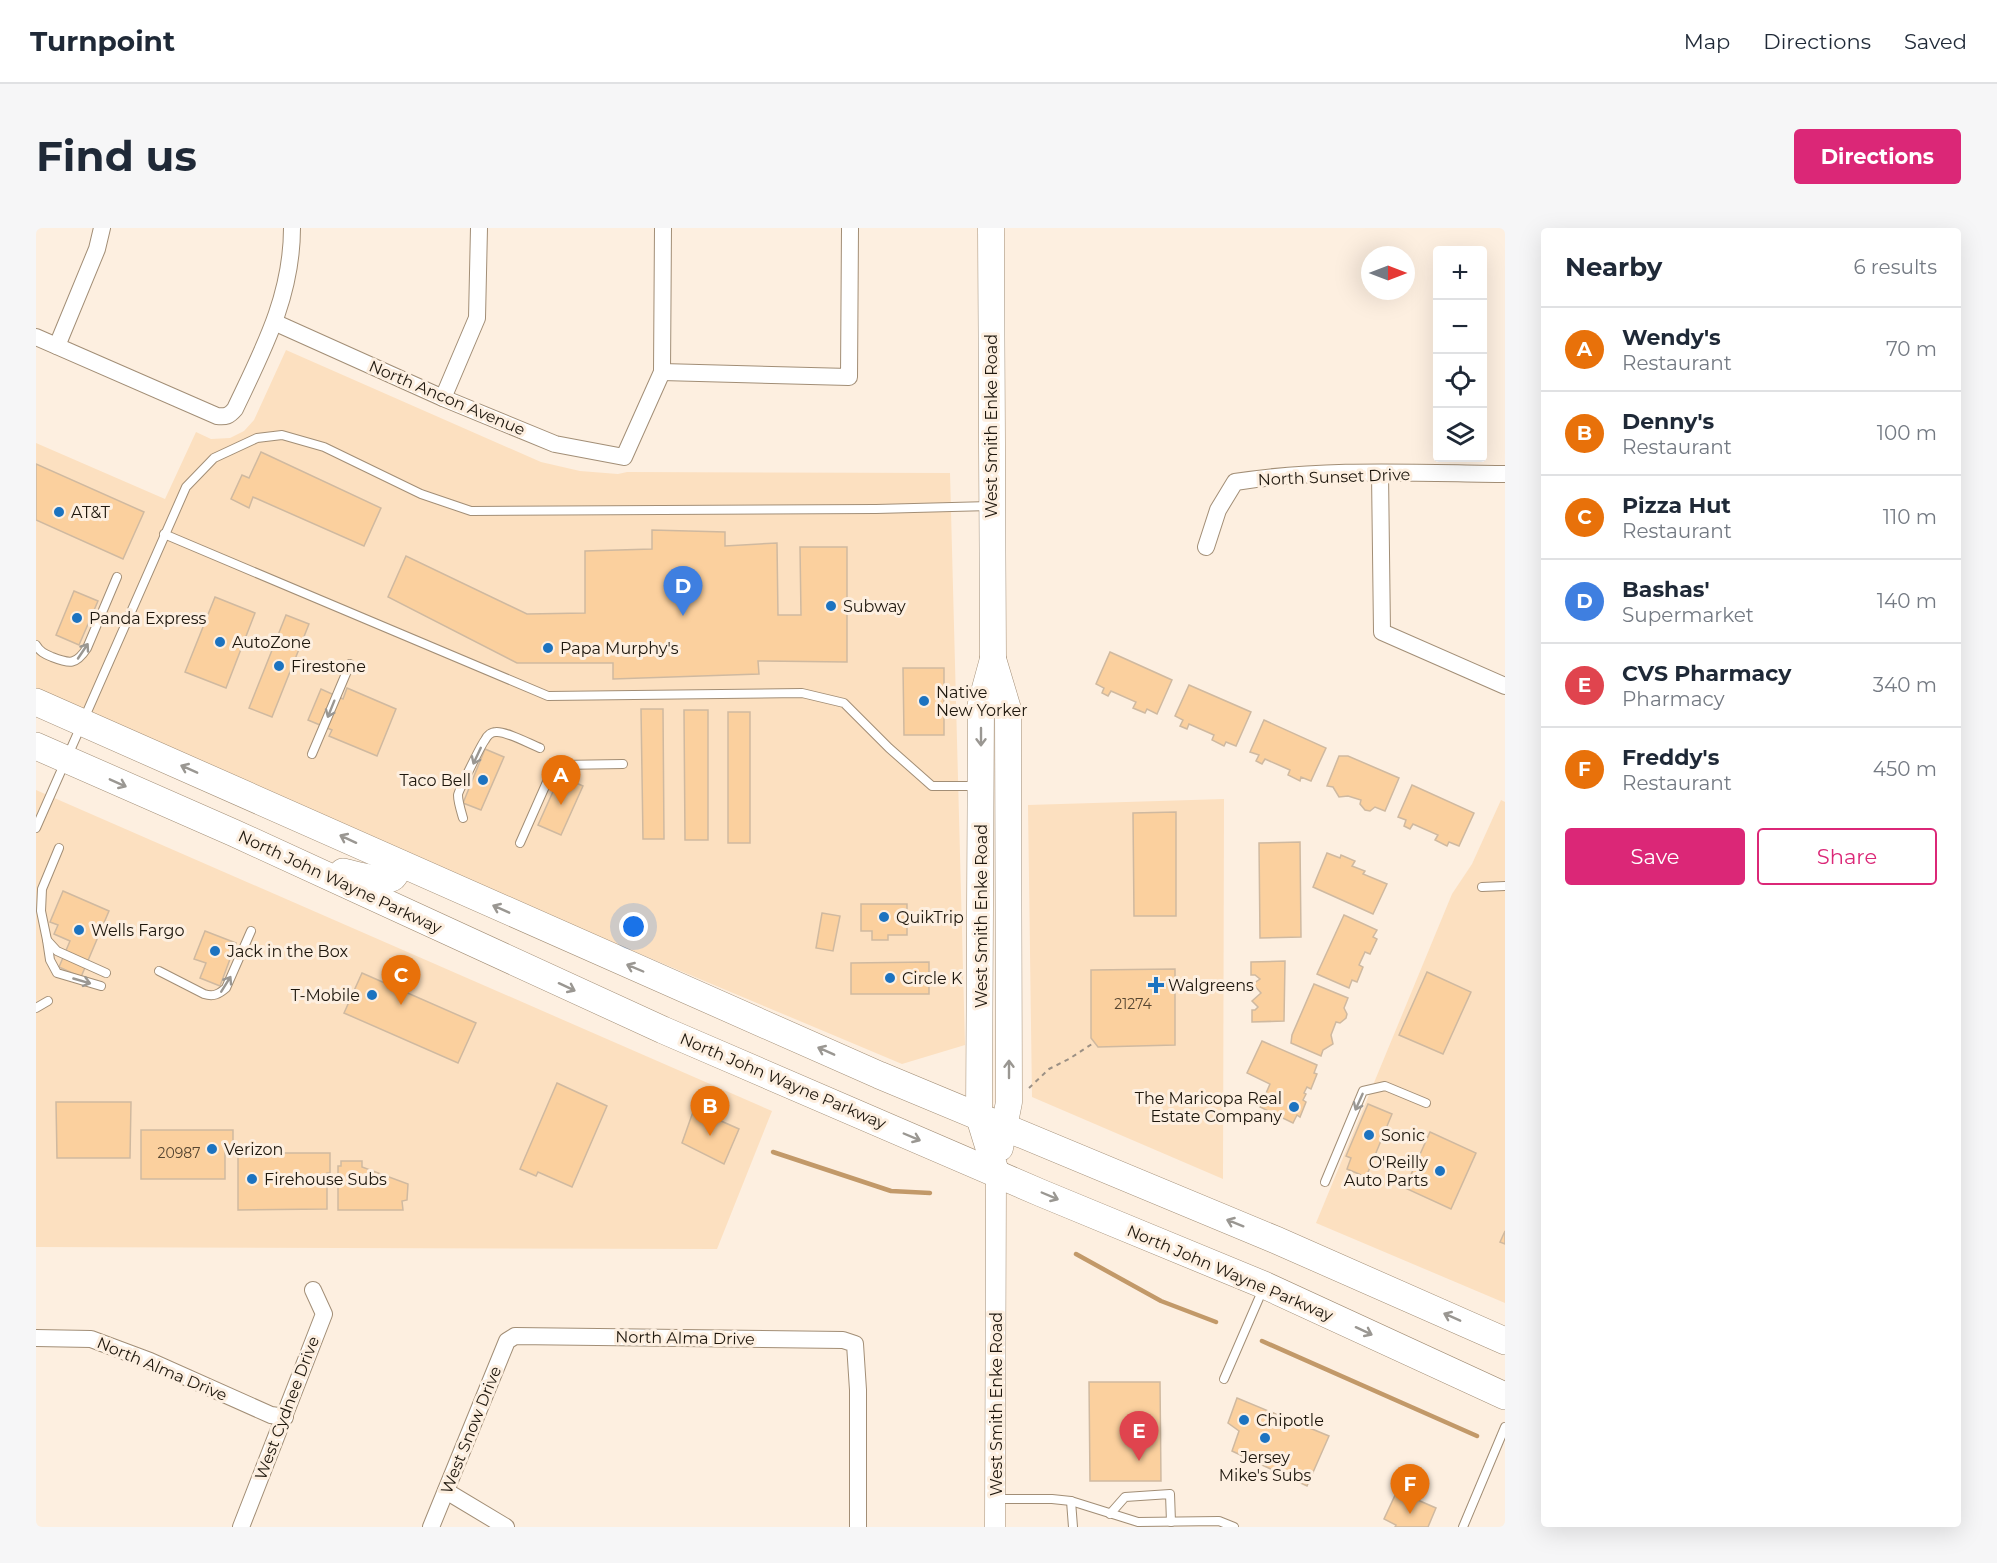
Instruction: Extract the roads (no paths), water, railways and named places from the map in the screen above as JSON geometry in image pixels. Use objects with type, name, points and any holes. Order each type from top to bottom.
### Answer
[{"type":"highway","points":[[36,702],[868,1070],[1276,1240],[1505,1341]]},
{"type":"highway","name":"North John Wayne Parkway","points":[[36,746],[298,862],[652,1025],[1264,1286],[1505,1396]]},
{"type":"highway","points":[[298,862],[383,879],[393,877],[401,864]]},
{"type":"main road","name":"West Smith Enke Road","points":[[991,228],[993,659],[1008,709],[1009,1102],[996,1172]]},
{"type":"main road","name":"West Smith Enke Road","points":[[993,659],[981,703],[980,1117],[996,1172]]},
{"type":"main road","points":[[981,786],[992,794],[995,801],[997,881],[1009,900]]},
{"type":"street","points":[[57,346],[97,249],[102,228]]},
{"type":"street","points":[[36,337],[217,416],[230,415],[276,323],[292,254],[292,228]]},
{"type":"street","points":[[443,398],[477,318],[479,228]]},
{"type":"street","points":[[663,228],[662,372],[849,377],[850,228]]},
{"type":"street","name":"North Ancon Avenue","points":[[276,323],[443,398],[555,444],[624,457],[662,372]]},
{"type":"street","points":[[1380,473],[1382,632],[1505,686]]},
{"type":"street","name":"North Sunset Drive","points":[[1206,547],[1218,510],[1235,482],[1268,477],[1380,473],[1505,474]]},
{"type":"street","name":"West Smith Enke Road","points":[[995,1527],[996,1172]]},
{"type":"street","name":"West Cydnee Drive","points":[[241,1527],[324,1314],[313,1290]]},
{"type":"street","name":"North Alma Drive","points":[[515,1336],[843,1340],[855,1344],[858,1390],[858,1527]]},
{"type":"street","name":"West Snow Drive","points":[[431,1527],[507,1341],[515,1336]]},
{"type":"street","name":"North Alma Drive","points":[[36,1338],[91,1339],[150,1361],[271,1415],[285,1417]]},
{"type":"street","points":[[446,1491],[506,1527]]},
{"type":"lane","points":[[36,828],[186,487],[214,458],[257,438],[282,435],[324,447],[421,494],[471,512],[864,510],[991,506]]},
{"type":"lane","points":[[164,534],[548,696],[802,693],[844,703],[889,748],[932,786],[981,786]]},
{"type":"lane","points":[[36,645],[42,653],[67,662],[75,662],[87,648],[117,578]]},
{"type":"lane","points":[[312,754],[350,664]]},
{"type":"lane","points":[[463,818],[458,795],[460,786],[467,777],[485,739],[490,734],[496,731],[540,748]]},
{"type":"lane","points":[[520,843],[554,766],[623,764]]},
{"type":"lane","points":[[59,848],[42,890],[41,911],[50,960],[57,973],[101,986]]},
{"type":"lane","points":[[1482,887],[1505,886]]},
{"type":"lane","points":[[159,971],[204,994],[212,996],[219,994],[226,988],[251,931]]},
{"type":"lane","points":[[47,940],[57,951],[106,973]]},
{"type":"lane","points":[[36,1008],[48,1000]]},
{"type":"lane","points":[[1325,1182],[1364,1091],[1385,1086],[1426,1103]]},
{"type":"lane","points":[[1224,1379],[1264,1286]]},
{"type":"lane","points":[[1463,1527],[1505,1427]]},
{"type":"lane","points":[[1110,1514],[1125,1497],[1170,1494],[1170,1521]]},
{"type":"lane","points":[[995,1499],[1071,1501],[1138,1522],[1219,1521],[1234,1527]]},
{"type":"lane","points":[[1071,1501],[1073,1527]]},
{"type":"waterway","points":[[773,1152],[891,1191],[930,1193]]},
{"type":"waterway","points":[[1076,1254],[1161,1301],[1216,1322]]},
{"type":"waterway","points":[[1262,1341],[1477,1436]]},
{"type":"place","name":"AT&T","points":[[59,512]]},
{"type":"place","name":"Subway","points":[[831,606]]},
{"type":"place","name":"Bashas'","points":[[683,616]]},
{"type":"place","name":"Panda Express","points":[[77,618]]},
{"type":"place","name":"AutoZone","points":[[220,642]]},
{"type":"place","name":"Papa Murphy's","points":[[548,648]]},
{"type":"place","name":"Firestone","points":[[279,666]]},
{"type":"place","name":"Native New Yorker","points":[[924,701]]},
{"type":"place","name":"Taco Bell","points":[[483,780]]},
{"type":"place","name":"Wendy's","points":[[561,805]]},
{"type":"place","name":"QuikTrip","points":[[884,917]]},
{"type":"place","name":"Wells Fargo","points":[[79,930]]},
{"type":"place","name":"Jack in the Box","points":[[215,951]]},
{"type":"place","name":"Circle K","points":[[890,978]]},
{"type":"place","name":"Walgreens","points":[[1156,985]]},
{"type":"place","name":"T-Mobile","points":[[372,995]]},
{"type":"place","name":"Pizza Hut","points":[[401,1005]]},
{"type":"place","name":"The Maricopa Real Estate Company","points":[[1294,1107]]},
{"type":"place","name":"Sonic","points":[[1369,1135]]},
{"type":"place","name":"Denny's","points":[[710,1136]]},
{"type":"place","name":"Verizon","points":[[212,1149]]},
{"type":"place","name":"O'Reilly Auto Parts","points":[[1440,1171]]},
{"type":"place","name":"Firehouse Subs","points":[[252,1179]]},
{"type":"place","name":"Chipotle","points":[[1244,1420]]},
{"type":"place","name":"Jersey Mike's Subs","points":[[1265,1438]]},
{"type":"place","name":"CVS Pharmacy","points":[[1139,1461]]},
{"type":"place","name":"Freddy's","points":[[1410,1514]]}]
